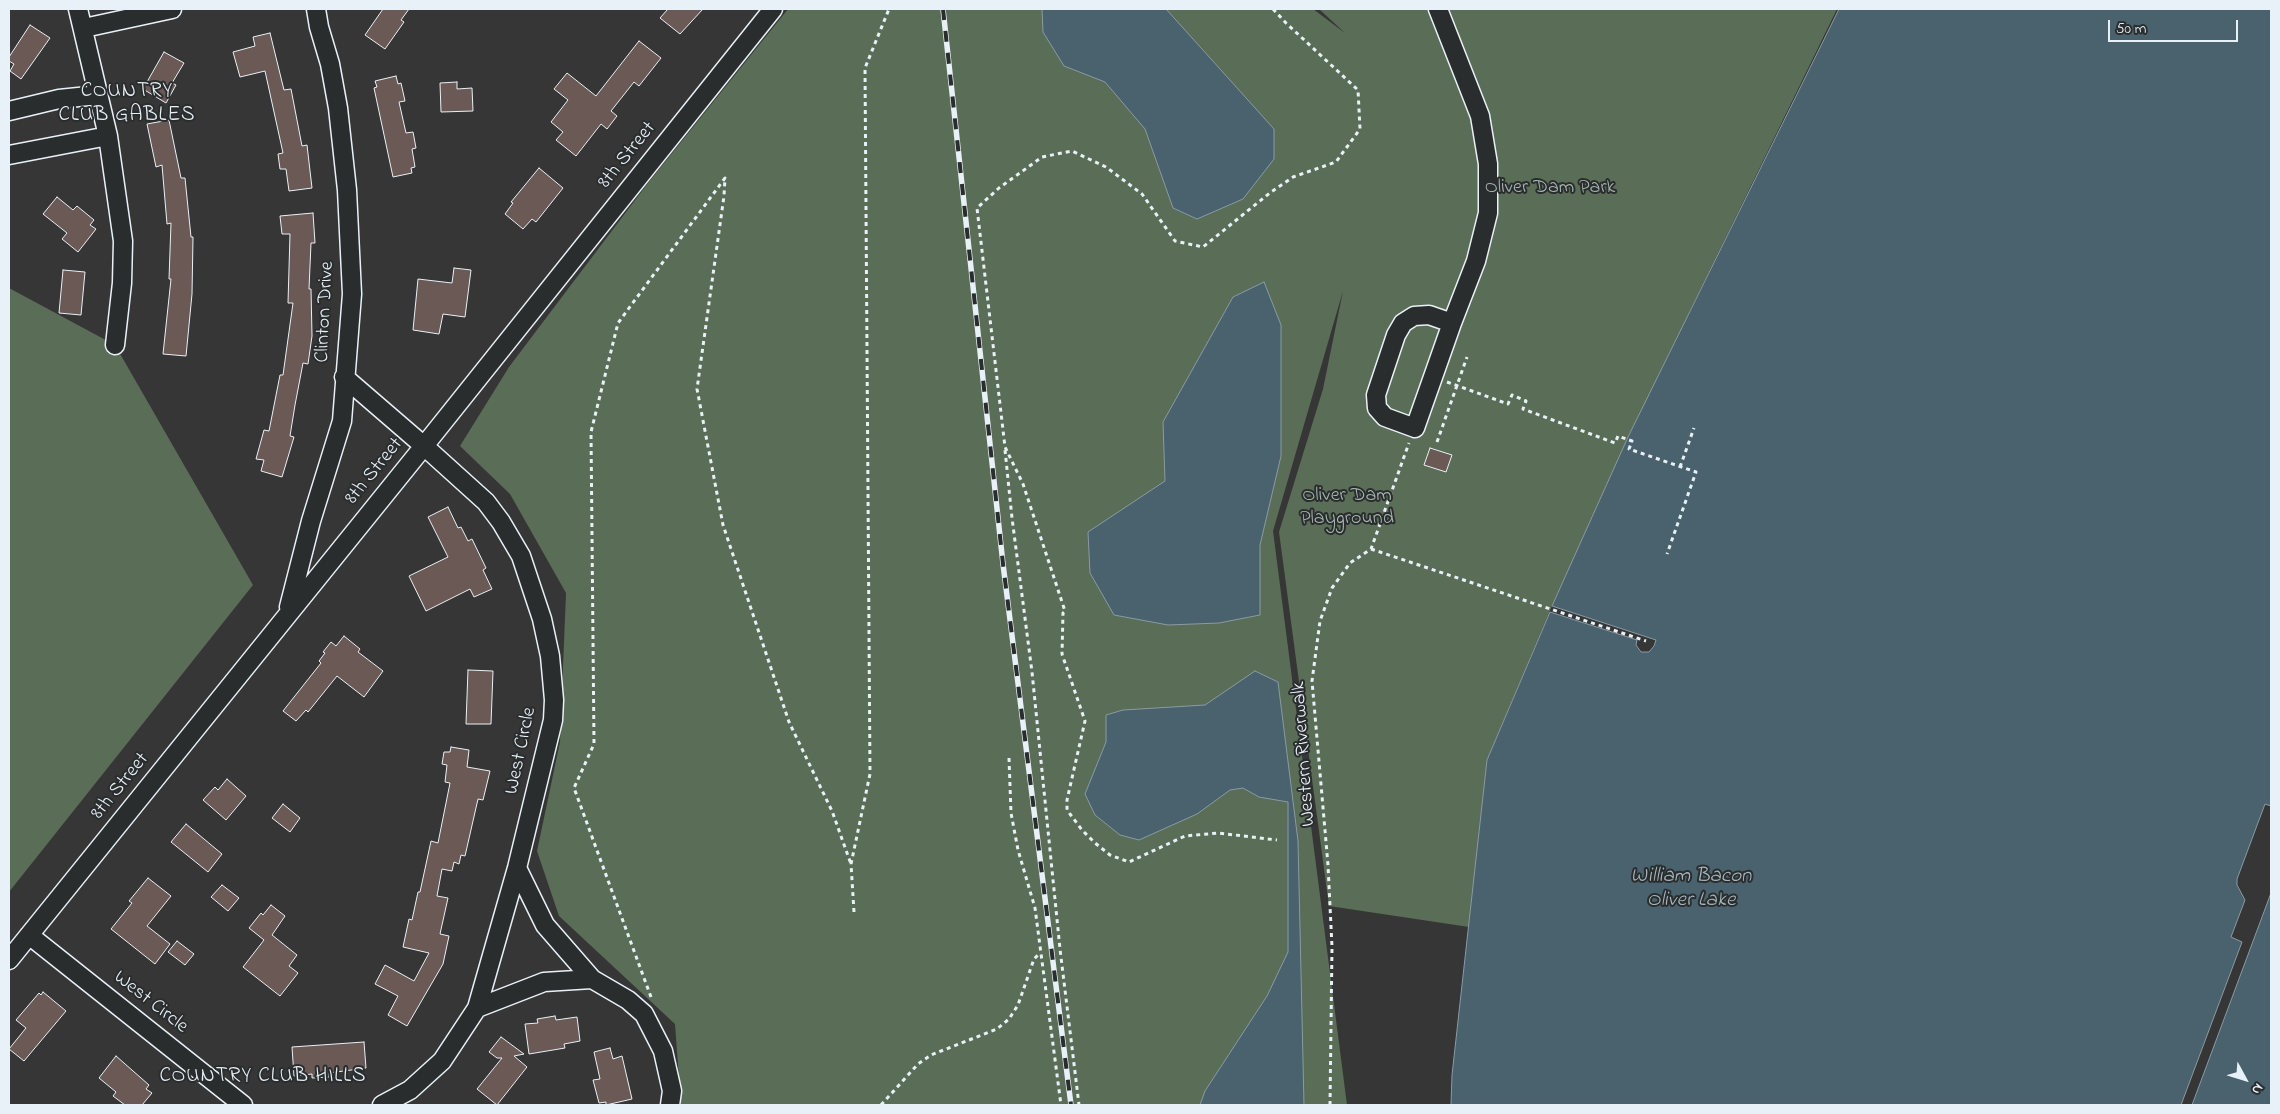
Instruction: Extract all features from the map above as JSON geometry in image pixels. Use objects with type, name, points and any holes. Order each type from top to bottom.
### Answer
[{"type":"street","points":[[78,9],[108,136],[123,242],[122,283],[115,345]]},
{"type":"street","points":[[84,28],[172,9]]},
{"type":"street","name":"Clinton Drive","points":[[287,614],[311,521],[342,421],[352,294],[347,190],[338,108],[330,64],[318,27],[316,9]]},
{"type":"street","name":"8th Street","points":[[9,960],[424,446],[773,9]]},
{"type":"street","points":[[1438,9],[1480,116],[1488,164],[1488,212],[1476,261],[1432,377],[1415,428],[1385,417],[1377,408],[1376,395],[1396,335],[1403,323],[1414,316],[1429,315],[1452,323]]},
{"type":"street","points":[[9,111],[59,99],[98,95]]},
{"type":"street","points":[[9,155],[108,136]]},
{"type":"street","name":"West Circle","points":[[344,377],[486,502],[511,539],[521,556],[542,619],[550,656],[554,700],[553,720],[517,868],[477,1008],[442,1062],[410,1090],[382,1105]]},
{"type":"street","points":[[517,868],[545,925],[592,979],[628,1000],[644,1014],[663,1051],[672,1090],[670,1105]]},
{"type":"street","name":"West Circle","points":[[29,935],[244,1105]]},
{"type":"street","points":[[477,1008],[544,982],[592,979]]},
{"type":"path","points":[[854,912],[851,864],[870,774],[864,68],[889,9]]},
{"type":"path","points":[[1079,1105],[1060,949],[1032,672],[1012,518],[977,208],[999,188],[1042,157],[1072,151],[1106,167],[1142,194],[1175,241],[1203,247],[1271,192],[1293,177],[1336,162],[1360,129],[1358,90],[1286,23],[1274,9]]},
{"type":"path","points":[[653,1004],[574,788],[594,744],[591,432],[618,323],[725,178],[698,389],[699,398],[723,525],[789,722],[832,811],[851,864]]},
{"type":"path","points":[[1437,442],[1467,357]]},
{"type":"path","points":[[1432,377],[1508,404],[1512,396],[1526,401],[1523,409],[1615,442],[1618,436],[1632,441],[1629,449],[1696,472],[1666,554]]},
{"type":"path","points":[[1415,428],[1371,549],[1646,641]]},
{"type":"path","points":[[1680,467],[1694,428]]},
{"type":"path","points":[[1005,447],[1023,484],[1065,611],[1062,613],[1062,654],[1085,721],[1067,800],[1067,810],[1072,818],[1110,856],[1129,862],[1185,836],[1218,833],[1277,840]]},
{"type":"path","name":"Western Riverwalk","points":[[1330,1105],[1332,947],[1328,865],[1312,681],[1320,621],[1332,588],[1350,563],[1371,549]]},
{"type":"path","points":[[1009,758],[1011,813],[1018,850],[1035,908],[1061,1105]]},
{"type":"path","points":[[880,1105],[918,1064],[931,1055],[997,1029],[1009,1019],[1018,1005],[1034,959],[1040,952]]},
{"type":"green space","points":[[788,9],[1313,9],[1345,33],[1319,9],[1837,9],[1628,438],[1552,606],[1487,760],[1469,927],[1329,906],[1279,532],[1323,389],[1343,291],[1273,531],[1347,1105],[681,1105],[675,1024],[559,916],[537,851],[560,742],[566,593],[510,494],[460,446],[509,367],[648,183]]},
{"type":"green space","points":[[9,288],[115,345],[253,585],[9,892]]},
{"type":"water","points":[[1042,9],[1166,9],[1274,129],[1274,159],[1243,199],[1197,219],[1173,208],[1145,129],[1105,82],[1064,66],[1043,32]]},
{"type":"water","name":"William Bacon Oliver Lake","points":[[1839,9],[2271,9],[2271,806],[2265,804],[2237,879],[2237,885],[2245,900],[2231,937],[2242,942],[2181,1105],[1451,1105],[1452,1075],[1487,760],[1550,612],[1637,640],[1636,645],[1641,652],[1649,652],[1654,646],[1656,640],[1552,606],[1628,437]]},
{"type":"water","points":[[1264,282],[1281,325],[1281,456],[1260,545],[1260,615],[1219,623],[1168,625],[1114,615],[1090,573],[1088,532],[1165,481],[1163,422],[1233,297]]},
{"type":"water","points":[[1255,671],[1278,682],[1298,841],[1304,1105],[1200,1105],[1205,1091],[1267,996],[1288,952],[1288,802],[1259,797],[1243,788],[1230,790],[1197,814],[1139,840],[1120,835],[1095,815],[1085,794],[1106,742],[1106,715],[1123,710],[1205,705]]},
{"type":"water","points":[[2271,893],[2271,1105],[2192,1105]]},
{"type":"building","points":[[383,9],[409,9],[401,20],[404,22],[385,49],[365,35]]},
{"type":"building","points":[[668,9],[703,9],[680,34],[660,18]]},
{"type":"building","points":[[30,25],[50,38],[21,79],[10,71],[14,64],[9,61],[9,57]]},
{"type":"building","points":[[270,33],[284,90],[291,89],[302,146],[307,145],[312,188],[289,191],[286,169],[280,169],[278,154],[283,153],[265,71],[240,77],[233,52],[255,46],[253,37]]},
{"type":"building","points":[[639,41],[661,58],[639,86],[634,82],[611,111],[617,116],[607,129],[601,124],[576,156],[556,140],[563,132],[551,122],[568,100],[554,89],[567,73],[596,96]]},
{"type":"building","points":[[164,52],[184,63],[172,83],[176,85],[166,103],[143,89]]},
{"type":"building","points":[[396,76],[398,84],[401,83],[405,101],[399,102],[406,133],[413,132],[416,148],[412,149],[415,167],[411,168],[412,173],[393,177],[374,88],[377,87],[375,81]]},
{"type":"building","points":[[457,82],[457,89],[472,88],[473,111],[441,112],[440,83]]},
{"type":"building","points":[[169,120],[181,178],[185,178],[191,237],[193,237],[192,294],[186,356],[163,354],[171,279],[169,279],[171,223],[167,224],[162,165],[156,167],[147,124]]},
{"type":"building","points":[[539,168],[563,188],[536,222],[532,219],[523,229],[505,214],[513,203],[511,202]]},
{"type":"building","points":[[57,197],[73,210],[77,206],[94,220],[90,225],[96,229],[78,252],[62,239],[67,233],[43,214]]},
{"type":"building","points":[[313,213],[315,243],[311,243],[309,289],[311,289],[312,336],[308,364],[303,363],[295,405],[290,436],[294,437],[282,477],[261,471],[264,460],[256,459],[264,430],[269,431],[280,375],[283,375],[293,303],[288,303],[290,234],[282,234],[280,216]]},
{"type":"building","points":[[454,268],[471,270],[465,317],[443,314],[439,334],[413,330],[418,279],[452,283]]},
{"type":"building","points":[[63,270],[85,272],[81,315],[59,313]]},
{"type":"building","points":[[1430,448],[1452,455],[1446,472],[1424,465]]},
{"type":"building","points":[[448,507],[458,528],[461,527],[468,541],[472,539],[486,568],[483,570],[492,589],[474,597],[470,589],[426,611],[409,576],[448,557],[428,517]]},
{"type":"building","points":[[344,636],[360,649],[358,652],[383,671],[364,697],[337,676],[308,712],[306,710],[296,721],[283,711],[321,663],[319,661],[325,653],[323,652],[331,642],[336,646]]},
{"type":"building","points":[[468,670],[493,671],[491,724],[466,724]]},
{"type":"building","points":[[451,747],[469,750],[467,767],[490,771],[483,800],[478,799],[465,856],[461,855],[459,864],[454,862],[452,871],[442,869],[437,896],[448,898],[440,934],[449,936],[443,964],[407,1026],[388,1015],[398,996],[375,984],[385,965],[414,981],[429,953],[403,947],[409,919],[412,920],[418,892],[420,892],[431,841],[438,843],[450,783],[445,782],[447,765],[442,764],[444,752],[450,752]]},
{"type":"building","points":[[227,779],[246,796],[226,820],[203,800],[215,787],[218,790]]},
{"type":"building","points":[[283,804],[300,818],[290,832],[272,818]]},
{"type":"building","points":[[186,824],[222,854],[208,872],[171,842]]},
{"type":"building","points":[[148,878],[171,896],[147,926],[170,944],[155,964],[111,929],[132,903],[129,901]]},
{"type":"building","points":[[222,885],[239,898],[228,911],[211,897]]},
{"type":"building","points":[[271,905],[285,916],[272,935],[297,955],[289,966],[298,973],[280,996],[243,967],[264,940],[249,928],[261,913],[263,915]]},
{"type":"building","points":[[177,941],[194,954],[185,965],[168,952]]},
{"type":"building","points":[[43,992],[66,1011],[24,1061],[9,1049],[26,1028],[16,1020],[39,993],[41,995]]},
{"type":"building","points":[[555,1016],[556,1020],[577,1017],[580,1041],[564,1044],[565,1048],[529,1054],[525,1024],[538,1023],[537,1019]]},
{"type":"building","points":[[501,1037],[524,1054],[514,1056],[527,1067],[497,1105],[477,1089],[502,1058],[497,1058],[489,1052]]},
{"type":"building","points":[[364,1042],[366,1068],[329,1073],[329,1077],[312,1078],[312,1074],[294,1076],[292,1047]]},
{"type":"building","points":[[610,1048],[613,1059],[622,1056],[632,1099],[606,1105],[606,1102],[599,1103],[593,1080],[600,1079],[594,1052]]},
{"type":"building","points":[[116,1056],[149,1085],[146,1089],[152,1093],[142,1105],[125,1105],[113,1096],[116,1092],[99,1078]]},
{"type":"railway","points":[[943,9],[1003,564],[1071,1105]]},
{"type":"district","name":"COUNTRY CLUB GABLES","points":[[127,105]]},
{"type":"district","name":"COUNTRY CLUB HILLS","points":[[263,1078]]},
{"type":"park label","name":"Oliver Dam Park","points":[[1550,189]]},
{"type":"park label","name":"Oliver Dam Playground","points":[[1347,508]]}]
